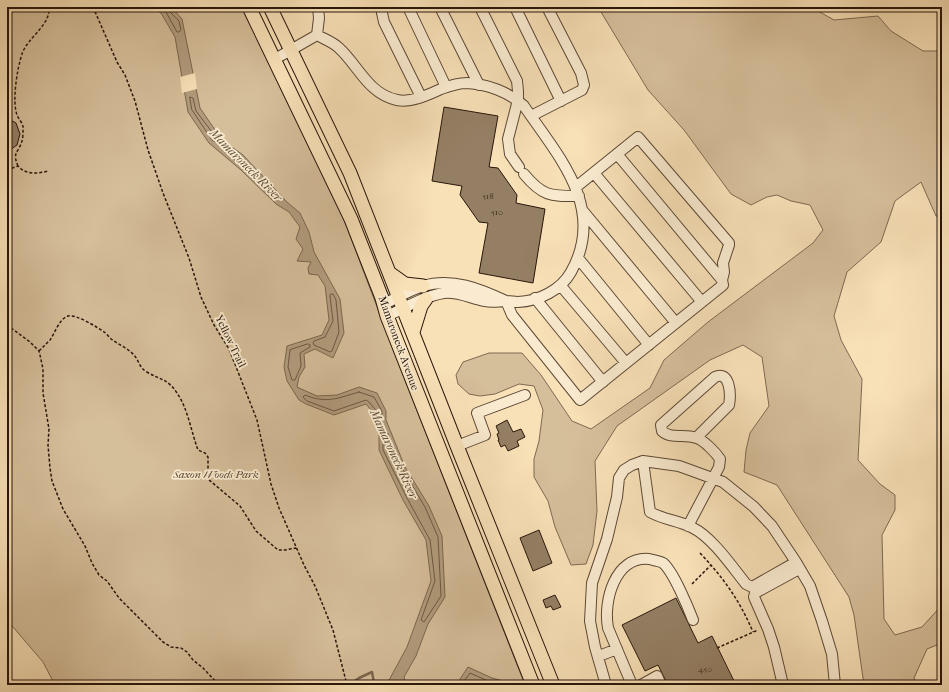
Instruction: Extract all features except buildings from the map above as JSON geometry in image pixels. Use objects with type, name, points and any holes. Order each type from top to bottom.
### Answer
[{"type":"main road","name":"Mamaroneck Avenue","points":[[250,7],[351,219],[533,685]]},
{"type":"main road","name":"Mamaroneck Avenue","points":[[270,7],[350,173],[553,685]]},
{"type":"main road","points":[[391,274],[405,284],[424,292],[413,332]]},
{"type":"street","points":[[317,35],[319,18],[318,7]]},
{"type":"street","points":[[382,7],[384,22],[421,97]]},
{"type":"street","points":[[408,7],[446,87]]},
{"type":"street","points":[[440,7],[479,85]]},
{"type":"street","points":[[480,7],[517,81],[518,100],[508,139],[510,154],[533,186],[543,193],[555,196],[578,191],[594,173],[638,137],[729,243],[724,263],[722,280],[723,285],[580,400],[512,315],[506,301]]},
{"type":"street","points":[[515,7],[561,101]]},
{"type":"street","points":[[531,116],[582,90],[584,85],[580,73],[547,7]]},
{"type":"street","points":[[275,59],[317,35]]},
{"type":"street","points":[[317,35],[338,47],[362,77],[373,88],[387,98],[404,101],[421,97],[446,87],[467,83],[488,86],[518,100],[531,116],[568,172],[578,191],[583,211],[584,232],[578,258],[566,281],[546,295],[518,302],[487,302],[454,293],[424,292],[386,310]]},
{"type":"street","points":[[617,154],[722,280]]},
{"type":"street","points":[[594,173],[702,302]]},
{"type":"street","points":[[583,211],[676,323]]},
{"type":"street","points":[[578,258],[648,345]]},
{"type":"street","points":[[560,286],[626,363]]},
{"type":"street","points":[[535,298],[603,382]]},
{"type":"street","points":[[688,526],[719,467],[720,459],[716,453],[696,438],[667,435],[662,431],[661,424],[715,377],[719,375],[724,377],[728,380],[729,405],[696,438]]},
{"type":"street","points":[[457,446],[485,435],[477,413],[525,395]]},
{"type":"street","points":[[643,461],[650,512],[657,516],[676,520],[694,528],[715,545],[746,584],[752,587],[798,565]]},
{"type":"street","points":[[606,685],[595,646],[590,621],[592,583],[609,532],[616,504],[619,478],[628,468],[643,461],[678,466],[723,482],[754,507],[772,526],[810,586],[832,654],[835,685],[829,685]]},
{"type":"street","points":[[632,685],[608,628],[606,609],[610,590],[621,571],[632,563],[643,559],[655,560],[664,564],[674,578],[693,620]]},
{"type":"street","points":[[783,685],[774,647],[754,597],[755,593],[798,565]]},
{"type":"street","points":[[494,585],[511,579]]},
{"type":"street","points":[[599,656],[617,649]]},
{"type":"street","points":[[641,685],[657,676],[661,685]]},
{"type":"path","points":[[49,7],[50,12],[22,53],[15,96],[17,115],[24,126],[22,141],[15,154],[15,159],[18,166],[30,174],[49,171]]},
{"type":"path","name":"Yellow Trail","points":[[93,7],[136,101],[148,150],[189,258],[201,297],[214,325],[229,349],[257,420],[271,484],[296,547],[315,586],[333,630],[348,685]]},
{"type":"path","points":[[7,170],[18,166]]},
{"type":"path","points":[[39,351],[49,341],[64,318],[69,316],[75,316],[92,325],[123,345],[138,360],[140,366],[147,372],[164,379],[172,385],[178,394],[190,424],[198,450],[205,453],[208,457],[208,478],[240,506],[256,531],[278,550],[296,547]]},
{"type":"path","points":[[7,325],[30,342],[39,351],[43,370],[43,393],[48,423],[48,445],[52,481],[63,509],[69,521],[86,546],[92,563],[99,575],[107,581],[119,598],[162,642],[172,647],[181,648],[187,652],[193,660],[219,685]]},
{"type":"path","points":[[700,553],[723,578],[738,600],[754,632]]},
{"type":"path","points":[[692,584],[711,565]]},
{"type":"path","points":[[718,648],[766,626]]},
{"type":"green space","name":"Saxon Woods Park","points":[[7,7],[243,7],[333,191],[401,370],[525,685],[55,685],[43,662],[7,620]]},
{"type":"green space","points":[[598,7],[811,7],[834,20],[878,16],[891,31],[923,51],[942,51],[942,217],[936,216],[921,182],[895,201],[881,242],[847,272],[834,316],[841,340],[862,379],[858,460],[880,484],[895,495],[895,510],[882,535],[884,619],[895,635],[922,627],[942,605],[942,643],[927,649],[914,678],[917,685],[864,685],[854,615],[849,597],[777,485],[744,472],[746,450],[750,433],[769,406],[762,357],[743,345],[710,360],[617,426],[595,461],[597,511],[593,545],[586,564],[571,565],[555,527],[548,501],[534,477],[534,459],[539,441],[543,410],[534,386],[519,384],[495,394],[480,396],[469,394],[458,384],[456,375],[463,362],[489,353],[522,353],[541,375],[572,421],[591,429],[650,388],[664,360],[708,322],[813,243],[823,230],[810,205],[791,201],[777,195],[767,197],[751,205],[731,194],[684,130],[648,90]]},
{"type":"water","name":"Mamaroneck River","points":[[151,7],[171,7],[182,19],[200,108],[222,140],[243,155],[287,202],[300,213],[309,232],[314,252],[340,299],[344,333],[333,358],[315,349],[304,354],[305,367],[299,377],[297,387],[317,396],[337,395],[359,387],[377,393],[386,411],[386,420],[405,467],[429,506],[442,536],[445,597],[428,624],[416,656],[404,677],[406,685],[389,685],[388,682],[407,647],[431,581],[426,540],[403,500],[379,450],[379,420],[366,404],[334,415],[299,400],[287,381],[284,367],[287,346],[322,335],[329,320],[325,286],[318,275],[309,274],[308,268],[311,262],[297,261],[303,249],[296,239],[300,227],[289,212],[276,204],[241,170],[209,143],[188,112],[175,37],[161,13]]},
{"type":"water","points":[[468,667],[500,680],[501,685],[456,685]]},
{"type":"pier","points":[[195,73],[197,89],[182,93],[180,77]]},
{"type":"waterway","points":[[349,685],[372,672],[374,683],[379,682],[381,685]]}]
